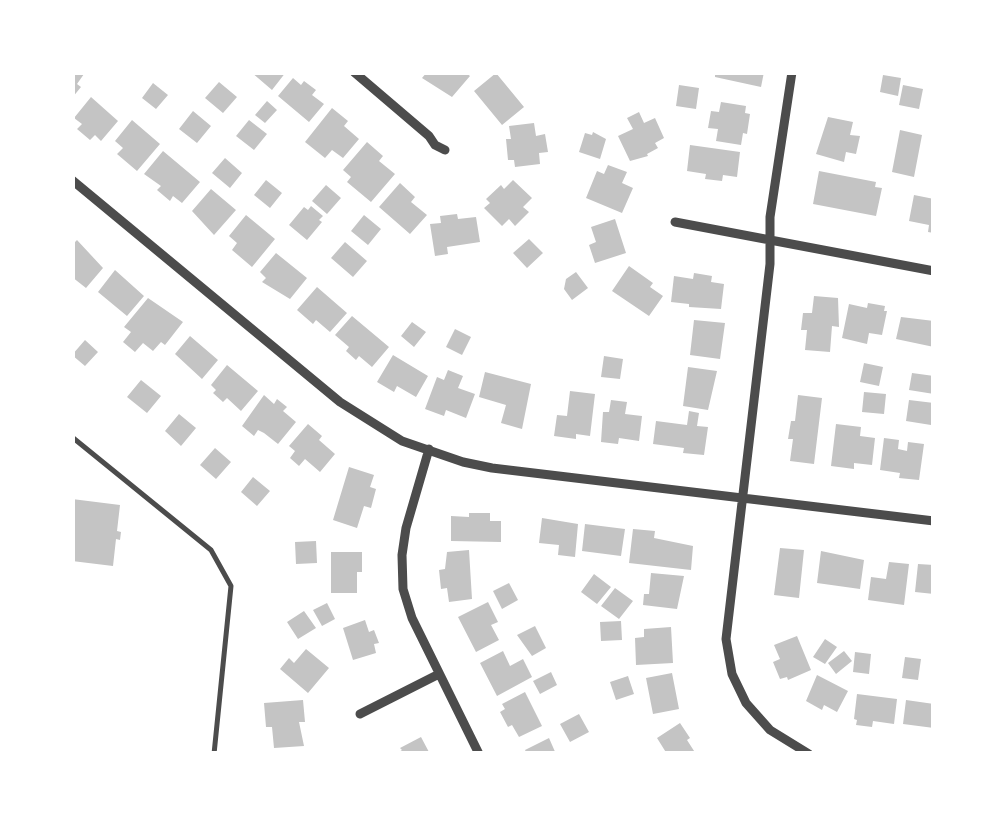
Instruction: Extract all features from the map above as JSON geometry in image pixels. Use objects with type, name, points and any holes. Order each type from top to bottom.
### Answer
[{"type":"street","points":[[354,72],[445,150]]},
{"type":"street","points":[[792,72],[770,217],[744,497],[727,622],[732,674],[746,703],[770,730],[809,754]]},
{"type":"street","points":[[72,180],[340,402],[402,440],[492,468],[934,521]]},
{"type":"street","points":[[675,222],[934,271]]},
{"type":"street","points":[[428,449],[406,528],[402,570],[412,618],[479,754]]},
{"type":"street","points":[[360,714],[439,674]]},
{"type":"lane","points":[[72,436],[211,550],[230,586],[214,754]]},
{"type":"building","points":[[72,72],[84,74],[77,84],[81,87],[72,98]]},
{"type":"building","points":[[251,72],[286,72],[272,90]]},
{"type":"building","points":[[427,72],[465,72],[470,76],[452,97],[422,78]]},
{"type":"building","points":[[715,72],[764,72],[761,87],[715,77]]},
{"type":"building","points":[[496,73],[524,107],[502,125],[474,91]]},
{"type":"building","points":[[883,75],[901,78],[898,96],[880,92]]},
{"type":"building","points":[[293,78],[316,90],[312,95],[324,104],[309,122],[278,96]]},
{"type":"building","points":[[219,82],[237,97],[223,113],[205,98]]},
{"type":"building","points":[[153,83],[168,95],[156,109],[142,98]]},
{"type":"building","points":[[679,85],[699,88],[696,109],[676,106]]},
{"type":"building","points":[[903,85],[923,89],[919,109],[899,105]]},
{"type":"building","points":[[91,97],[118,121],[101,141],[95,135],[90,140],[77,129],[82,124],[74,118]]},
{"type":"building","points":[[267,101],[277,110],[265,123],[255,115]]},
{"type":"building","points":[[721,102],[746,106],[745,113],[750,114],[741,145],[716,141],[718,129],[708,128],[711,111],[719,112]]},
{"type":"building","points":[[332,108],[348,121],[344,126],[359,139],[343,158],[332,150],[325,158],[305,142]]},
{"type":"building","points":[[193,111],[211,126],[197,143],[179,129]]},
{"type":"building","points":[[639,112],[644,123],[655,118],[664,138],[655,143],[658,148],[648,156],[630,161],[618,136],[633,129],[627,118]]},
{"type":"building","points":[[828,117],[853,122],[850,135],[860,136],[856,154],[846,152],[844,162],[816,154]]},
{"type":"building","points":[[132,120],[160,144],[137,171],[117,154],[123,148],[115,141]]},
{"type":"building","points":[[249,120],[267,134],[254,150],[236,136]]},
{"type":"building","points":[[534,123],[536,136],[545,134],[548,152],[539,153],[540,164],[515,167],[514,160],[508,160],[509,126]]},
{"type":"building","points":[[900,130],[922,135],[914,177],[892,172]]},
{"type":"building","points":[[593,132],[606,139],[600,159],[579,152],[585,133]]},
{"type":"building","points":[[367,142],[383,156],[379,161],[395,174],[371,202],[347,182],[351,177],[343,170]]},
{"type":"building","points":[[690,145],[740,152],[737,177],[723,175],[722,181],[705,179],[706,174],[687,171]]},
{"type":"building","points":[[163,151],[200,182],[182,203],[173,196],[170,201],[157,190],[161,186],[144,174]]},
{"type":"building","points":[[225,158],[242,173],[230,188],[212,173]]},
{"type":"building","points":[[608,165],[627,172],[622,183],[633,188],[622,213],[586,198],[597,171],[604,174]]},
{"type":"building","points":[[819,171],[876,182],[875,187],[882,188],[876,216],[813,204]]},
{"type":"building","points":[[266,180],[282,193],[270,208],[254,195]]},
{"type":"building","points":[[513,180],[532,198],[523,207],[529,212],[515,226],[509,219],[502,226],[484,208],[490,203],[486,199]]},
{"type":"building","points":[[400,183],[415,197],[411,202],[427,215],[410,234],[379,207]]},
{"type":"building","points":[[326,185],[341,198],[327,214],[312,201]]},
{"type":"building","points":[[211,189],[236,210],[214,235],[192,211]]},
{"type":"building","points":[[914,195],[934,199],[934,233],[928,232],[929,225],[909,221]]},
{"type":"building","points":[[311,206],[323,216],[307,240],[289,225],[304,207],[308,210]]},
{"type":"building","points":[[457,214],[458,219],[476,217],[480,242],[447,247],[448,254],[435,256],[430,224],[441,223],[440,216]]},
{"type":"building","points":[[246,215],[275,239],[252,267],[232,250],[237,243],[229,236]]},
{"type":"building","points":[[364,215],[381,229],[368,245],[351,231]]},
{"type":"building","points":[[615,219],[626,253],[595,263],[589,245],[596,242],[591,227]]},
{"type":"building","points":[[529,239],[543,253],[527,268],[513,253]]},
{"type":"building","points":[[77,240],[103,268],[86,288],[72,277],[72,245]]},
{"type":"building","points":[[345,242],[367,261],[353,277],[331,258]]},
{"type":"building","points":[[276,253],[307,278],[290,299],[262,282],[266,278],[260,272]]},
{"type":"building","points":[[629,266],[653,283],[650,287],[663,296],[649,316],[612,291]]},
{"type":"building","points":[[115,270],[144,296],[127,316],[98,292]]},
{"type":"building","points":[[576,272],[588,288],[572,300],[564,289],[566,279]]},
{"type":"building","points":[[694,273],[712,276],[711,282],[724,284],[721,309],[671,302],[674,276],[693,279]]},
{"type":"building","points":[[317,287],[347,313],[330,332],[297,310]]},
{"type":"building","points":[[814,296],[838,298],[839,327],[832,326],[830,352],[805,350],[807,330],[801,330],[803,313],[812,313]]},
{"type":"building","points":[[148,298],[183,322],[165,345],[161,342],[153,351],[143,343],[135,352],[123,342],[131,332],[124,327]]},
{"type":"building","points":[[868,303],[885,306],[882,335],[869,333],[867,344],[842,338],[849,304],[867,308]]},
{"type":"building","points":[[352,316],[389,347],[372,367],[359,356],[356,360],[346,351],[349,347],[335,335]]},
{"type":"building","points":[[901,317],[934,321],[934,347],[896,339]]},
{"type":"building","points":[[694,320],[725,323],[720,359],[690,355]]},
{"type":"building","points":[[412,322],[426,332],[414,347],[401,336]]},
{"type":"building","points":[[455,329],[471,337],[462,355],[446,347]]},
{"type":"building","points":[[190,336],[218,360],[202,379],[175,354]]},
{"type":"building","points":[[85,340],[98,352],[85,366],[72,355]]},
{"type":"building","points":[[393,355],[428,376],[416,397],[397,386],[394,392],[377,382]]},
{"type":"building","points":[[604,356],[623,359],[620,379],[601,377]]},
{"type":"building","points":[[864,363],[883,367],[879,386],[860,382]]},
{"type":"building","points":[[227,365],[258,391],[241,411],[227,398],[223,402],[213,393],[216,390],[211,385]]},
{"type":"building","points":[[688,367],[717,371],[708,410],[683,406]]},
{"type":"building","points":[[448,370],[463,376],[458,388],[475,394],[466,418],[446,410],[444,416],[425,409],[437,377],[444,380]]},
{"type":"building","points":[[485,372],[531,384],[522,429],[501,423],[506,405],[479,397]]},
{"type":"building","points":[[912,373],[934,376],[934,394],[909,390]]},
{"type":"building","points":[[141,380],[161,396],[147,413],[127,397]]},
{"type":"building","points":[[570,391],[595,394],[590,436],[554,436],[557,415],[567,416]]},
{"type":"building","points":[[864,392],[886,394],[884,414],[862,412]]},
{"type":"building","points":[[264,395],[274,404],[277,399],[287,407],[283,411],[296,422],[278,444],[258,430],[254,436],[242,426]]},
{"type":"building","points":[[798,395],[822,398],[814,464],[790,461],[793,439],[788,439]]},
{"type":"building","points":[[611,400],[627,402],[625,414],[642,416],[639,441],[619,438],[618,444],[601,442],[603,412],[609,412]]},
{"type":"building","points":[[909,400],[934,403],[931,425],[906,421]]},
{"type":"building","points":[[689,411],[699,413],[697,426],[708,427],[704,455],[653,444],[656,421],[687,425]]},
{"type":"building","points":[[179,414],[196,428],[181,446],[165,431]]},
{"type":"building","points":[[308,424],[335,454],[320,472],[305,459],[299,466],[290,458],[295,451],[289,446]]},
{"type":"building","points":[[836,424],[861,427],[860,436],[875,438],[872,465],[854,463],[854,469],[831,466]]},
{"type":"building","points":[[884,438],[899,440],[898,449],[907,451],[908,442],[924,444],[919,480],[899,478],[900,473],[880,470]]},
{"type":"building","points":[[215,448],[231,462],[216,479],[200,465]]},
{"type":"building","points":[[349,467],[374,475],[370,487],[376,489],[371,508],[364,506],[357,528],[333,520]]},
{"type":"building","points":[[253,477],[270,491],[257,506],[241,492]]},
{"type":"building","points":[[72,499],[120,505],[117,531],[121,532],[120,540],[116,539],[113,566],[72,561]]},
{"type":"building","points":[[469,513],[490,513],[490,521],[501,521],[501,542],[451,541],[451,516],[469,517]]},
{"type":"building","points":[[542,518],[578,524],[575,557],[558,555],[559,545],[539,543]]},
{"type":"building","points":[[585,524],[625,529],[621,556],[582,551]]},
{"type":"building","points":[[633,529],[655,531],[654,538],[693,546],[691,570],[629,563]]},
{"type":"building","points":[[316,541],[317,563],[296,564],[295,542]]},
{"type":"building","points":[[780,548],[804,550],[799,598],[774,595]]},
{"type":"building","points":[[469,550],[472,599],[449,602],[447,588],[441,589],[439,570],[445,569],[447,552]]},
{"type":"building","points":[[821,551],[864,560],[860,589],[817,583]]},
{"type":"building","points":[[331,552],[362,552],[357,593],[331,593]]},
{"type":"building","points":[[889,562],[909,564],[904,605],[868,600],[871,577],[886,579]]},
{"type":"building","points":[[918,564],[934,565],[934,594],[915,592]]},
{"type":"building","points":[[651,573],[684,576],[677,609],[643,605],[644,594],[649,594]]},
{"type":"building","points":[[594,574],[611,587],[597,604],[581,592]]},
{"type":"building","points":[[509,583],[518,600],[502,609],[493,591]]},
{"type":"building","points":[[615,588],[633,601],[619,619],[601,606]]},
{"type":"building","points":[[488,602],[498,622],[491,625],[499,640],[476,652],[458,617]]},
{"type":"building","points":[[327,603],[335,619],[322,626],[313,610]]},
{"type":"building","points":[[304,611],[316,628],[298,639],[287,622]]},
{"type":"building","points":[[365,620],[379,643],[374,644],[376,653],[353,660],[343,628]]},
{"type":"building","points":[[621,621],[622,640],[601,641],[600,622]]},
{"type":"building","points":[[535,626],[546,648],[532,656],[517,635]]},
{"type":"building","points":[[671,627],[673,663],[636,665],[635,638],[644,637],[644,629]]},
{"type":"building","points":[[797,636],[811,670],[788,680],[780,679],[773,662],[780,659],[774,645]]},
{"type":"building","points":[[825,639],[837,647],[825,664],[813,657]]},
{"type":"building","points":[[306,649],[329,668],[308,693],[280,669],[289,658],[294,663]]},
{"type":"building","points":[[503,651],[510,666],[523,659],[532,677],[497,696],[480,663]]},
{"type":"building","points":[[844,651],[852,661],[836,674],[828,663]]},
{"type":"building","points":[[855,652],[871,654],[869,674],[853,672]]},
{"type":"building","points":[[905,657],[921,659],[918,680],[902,678]]},
{"type":"building","points":[[551,672],[557,685],[540,694],[533,681]]},
{"type":"building","points":[[672,673],[679,709],[653,714],[646,678]]},
{"type":"building","points":[[817,675],[848,691],[837,712],[824,705],[822,710],[806,701]]},
{"type":"building","points":[[628,676],[634,694],[616,700],[610,682]]},
{"type":"building","points":[[525,692],[542,726],[519,737],[500,712],[505,709],[502,704]]},
{"type":"building","points":[[857,694],[897,699],[894,724],[873,721],[872,727],[856,725]]},
{"type":"building","points":[[303,700],[305,722],[299,722],[304,746],[274,748],[272,727],[266,727],[264,703]]},
{"type":"building","points":[[906,700],[934,704],[934,728],[903,724]]},
{"type":"building","points":[[579,714],[589,732],[570,742],[560,724]]},
{"type":"building","points":[[680,723],[696,754],[667,754],[657,738]]},
{"type":"building","points":[[421,737],[430,754],[396,754],[400,748]]},
{"type":"building","points":[[549,738],[556,754],[527,754],[525,750]]}]
